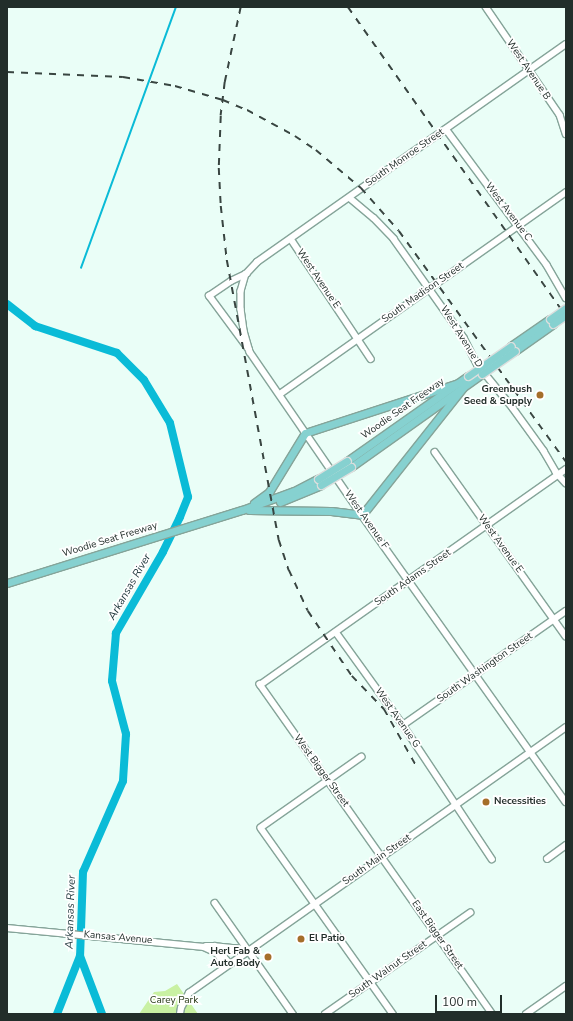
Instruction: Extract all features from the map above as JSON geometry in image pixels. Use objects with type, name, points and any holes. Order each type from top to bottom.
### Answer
[{"type":"main road","name":"Woodie Seat Freeway","points":[[7,583],[234,512],[271,504],[294,497],[349,464],[551,322],[566,308]]},
{"type":"main road","name":"Woodie Seat Freeway","points":[[551,322],[566,315]]},
{"type":"main road","points":[[242,510],[269,492],[305,433],[462,384]]},
{"type":"main road","points":[[242,510],[331,511],[362,515],[462,384]]},
{"type":"street","name":"West Avenue B","points":[[486,7],[560,115],[566,134]]},
{"type":"street","name":"South Monroe Street","points":[[246,274],[257,262],[291,240],[566,44]]},
{"type":"street","name":"West Avenue C","points":[[446,129],[547,264],[566,298]]},
{"type":"street","name":"South Madison Street","points":[[280,394],[566,192]]},
{"type":"street","name":"West Avenue D","points":[[350,198],[374,218],[394,239],[464,338],[478,365],[513,408],[558,474],[566,483]]},
{"type":"street","name":"West Avenue E","points":[[291,240],[371,359]]},
{"type":"street","name":"West Avenue F","points":[[246,274],[241,291],[241,309],[244,331],[250,352],[362,515],[410,580],[566,802]]},
{"type":"street","points":[[246,274],[231,281],[209,296],[250,352]]},
{"type":"street","name":"West Avenue E","points":[[435,452],[566,636]]},
{"type":"street","name":"South Adams Street","points":[[260,685],[566,469]]},
{"type":"street","name":"South Washington Street","points":[[403,725],[566,611]]},
{"type":"street","name":"West Avenue G","points":[[336,632],[403,725],[492,859]]},
{"type":"street","name":"West Bigger Street","points":[[260,685],[382,857]]},
{"type":"street","name":"South Main Street","points":[[180,1014],[181,1008],[189,993],[566,727]]},
{"type":"street","points":[[362,757],[327,780],[261,828],[393,1014]]},
{"type":"street","points":[[547,859],[566,845]]},
{"type":"street","name":"East Bigger Street","points":[[382,857],[492,1014]]},
{"type":"street","points":[[216,903],[293,1014]]},
{"type":"street","name":"South Walnut Street","points":[[325,1014],[470,913]]},
{"type":"street","name":"Kansas Avenue","points":[[7,928],[204,947]]},
{"type":"street","points":[[204,947],[215,946],[249,950]]},
{"type":"street","points":[[215,946],[228,965]]},
{"type":"street","points":[[204,947],[217,953],[228,965]]},
{"type":"street","points":[[526,1014],[566,986]]},
{"type":"green space","name":"Carey Park","points":[[177,984],[198,1014],[139,1014],[154,992],[165,991]]},
{"type":"waterway","points":[[81,268],[176,7]]},
{"type":"waterway","name":"Arkansas River","points":[[7,304],[35,326],[117,353],[144,380],[170,423],[188,497],[163,552],[116,633],[112,681],[126,734],[123,781],[83,872],[80,956],[102,1014]]},
{"type":"waterway","points":[[57,1014],[80,956]]},
{"type":"railway","points":[[241,7],[225,82],[221,116],[219,168],[221,206],[227,260],[279,540],[289,570],[308,611],[352,676],[384,709],[417,767]]},
{"type":"railway","points":[[348,7],[566,316]]},
{"type":"railway","points":[[7,72],[123,77],[175,86],[223,100],[247,110],[295,136],[316,150],[361,188],[399,231],[566,462]]},
{"type":"place","name":"Greenbush Seed & Supply","points":[[540,395]]},
{"type":"place","name":"Necessities","points":[[486,802]]},
{"type":"place","name":"El Patio","points":[[301,939]]},
{"type":"place","name":"Herl Fab & Auto Body","points":[[268,957]]}]
